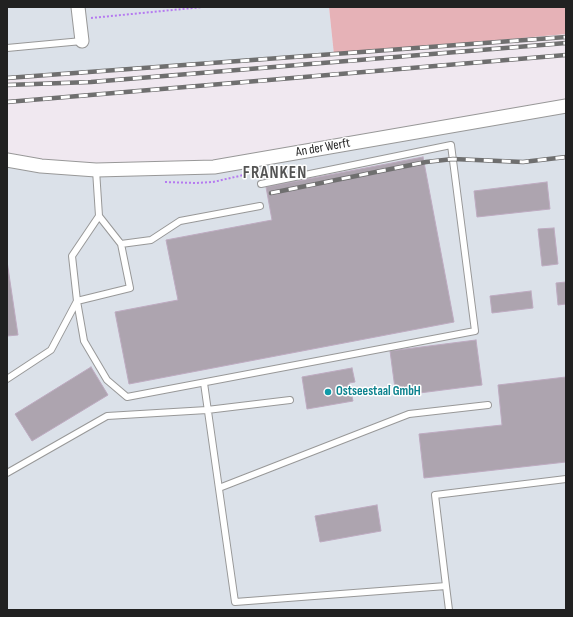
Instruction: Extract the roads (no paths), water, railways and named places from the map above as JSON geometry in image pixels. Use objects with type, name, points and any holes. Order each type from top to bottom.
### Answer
[{"type":"street","points":[[79,13],[82,41]]},
{"type":"street","name":"An der Werft","points":[[7,160],[42,166],[96,170],[214,167],[566,106]]},
{"type":"lane","points":[[7,48],[82,41]]},
{"type":"lane","points":[[96,170],[98,216],[72,256],[77,301],[84,341],[107,380],[127,397],[475,331],[451,145],[261,184]]},
{"type":"lane","points":[[121,244],[151,240],[180,221],[260,206]]},
{"type":"lane","points":[[7,379],[51,350],[77,301],[130,288],[121,244],[98,216]]},
{"type":"lane","points":[[204,383],[235,602],[446,586]]},
{"type":"lane","points":[[7,473],[107,416],[207,410],[290,400]]},
{"type":"lane","points":[[218,488],[409,414],[488,405]]},
{"type":"lane","points":[[448,610],[435,495],[566,479]]},
{"type":"railway","points":[[7,78],[566,37]]},
{"type":"railway","points":[[7,85],[91,82],[566,43]]},
{"type":"railway","points":[[7,102],[566,55]]},
{"type":"railway","points":[[271,193],[426,162],[453,159],[523,162],[566,157]]},
{"type":"place","name":"Ostseestaal GmbH","points":[[328,392]]},
{"type":"district","name":"FRANKEN","points":[[275,174]]}]
